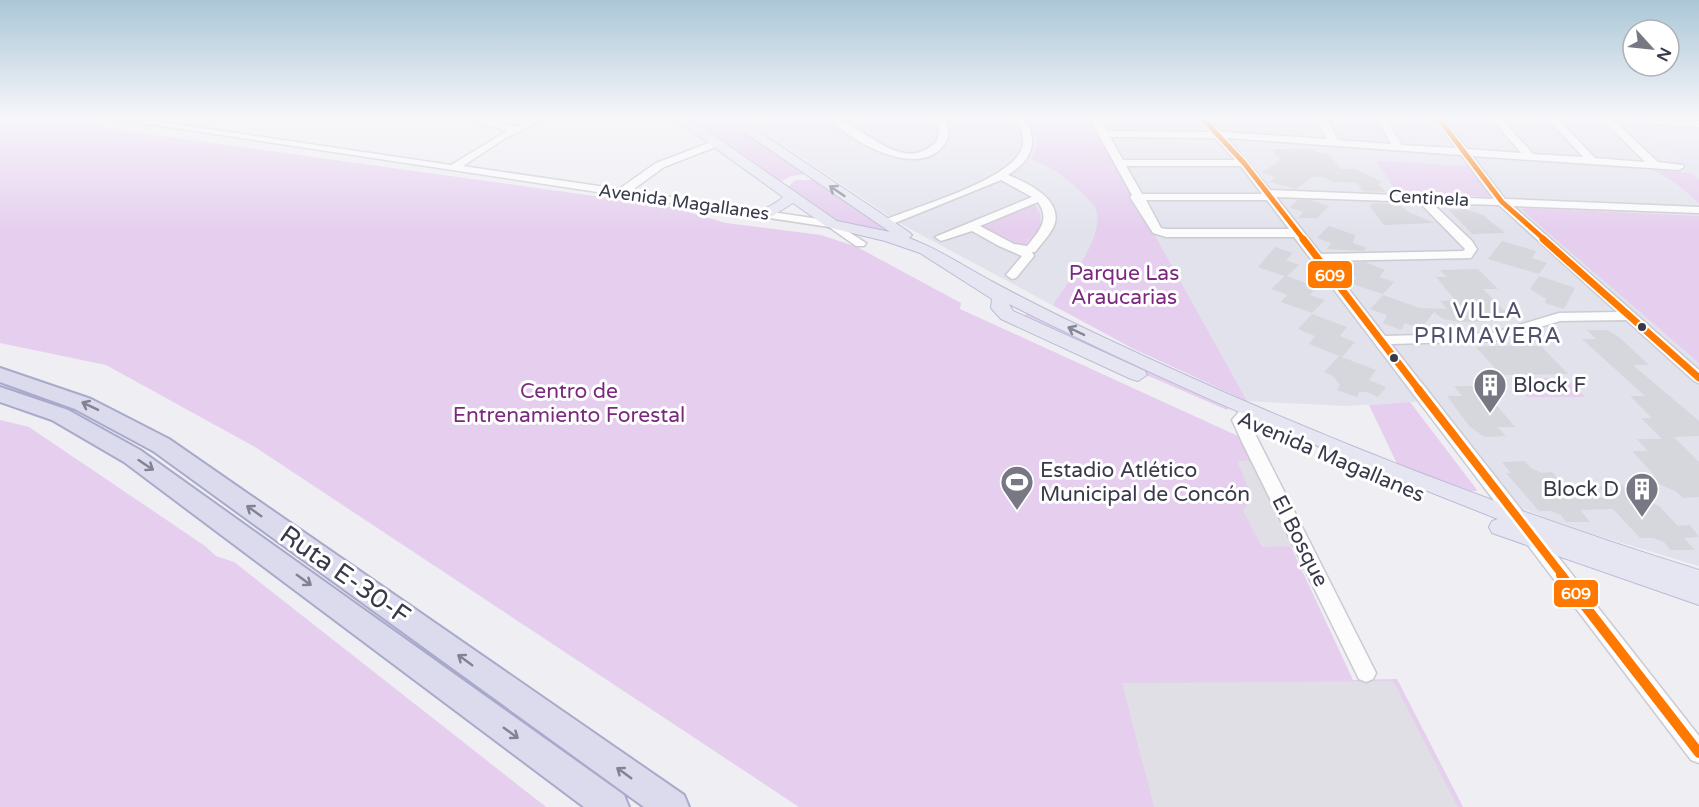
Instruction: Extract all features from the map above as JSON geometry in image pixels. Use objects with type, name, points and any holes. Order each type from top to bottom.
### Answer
[{"type":"highway","name":"Ruta E-30-F","points":[[0,375],[71,397],[118,419],[161,445],[672,807]]},
{"type":"highway","name":"Ruta E-30-F","points":[[0,394],[60,415],[132,456],[612,807]]},
{"type":"main road","points":[[733,157],[832,224]]},
{"type":"main road","points":[[787,157],[926,250]]},
{"type":"main road","points":[[766,214],[784,205],[786,193],[784,183],[794,178],[819,178]]},
{"type":"main road","name":"Avenida Magallanes","points":[[832,224],[890,237],[926,250],[987,286],[1244,415],[1517,519],[1699,579]]},
{"type":"main road","name":"Avenida Magallanes","points":[[987,286],[1001,297],[1001,310],[1014,318],[1532,539],[1699,595]]},
{"type":"main road","points":[[1014,318],[1020,311],[1040,313]]},
{"type":"street","name":"Avenida Magallanes","points":[[378,157],[832,224]]},
{"type":"street","points":[[455,167],[472,157]]},
{"type":"street","points":[[621,193],[660,165],[681,157]]},
{"type":"street","points":[[886,224],[999,177],[1019,162],[1022,157]]},
{"type":"street","points":[[1115,157],[1155,229],[1160,232],[1298,233]]},
{"type":"street","points":[[1239,157],[1699,753]]},
{"type":"street","points":[[1468,157],[1502,202],[1699,378]]},
{"type":"street","points":[[1537,157],[1679,167]]},
{"type":"street","points":[[1588,157],[1592,161]]},
{"type":"street","points":[[1646,157],[1656,166]]},
{"type":"street","points":[[1118,163],[1245,163]]},
{"type":"street","points":[[974,226],[1016,250],[1024,251],[1031,249],[1049,222],[1047,207],[1040,198],[1025,187],[999,177]]},
{"type":"street","name":"Centinela","points":[[1136,197],[1269,195],[1421,198],[1699,210]]},
{"type":"street","points":[[942,237],[1040,198]]},
{"type":"street","points":[[1317,258],[1454,257],[1470,253],[1468,244],[1421,198]]},
{"type":"street","points":[[832,224],[860,243]]},
{"type":"street","points":[[1012,275],[1028,256],[1024,251]]},
{"type":"street","points":[[1380,340],[1494,337],[1559,317],[1630,316]]},
{"type":"street","name":"El Bosque","points":[[1244,415],[1366,673]]},
{"type":"shaded area","points":[[800,157],[1699,157],[1699,566],[1559,524],[1522,508],[1438,404],[1415,402],[1345,406],[1247,401],[1132,348],[901,224]]},
{"type":"shaded area","points":[[1676,157],[1699,157],[1699,171],[1692,171]]},
{"type":"shaded area","points":[[1255,460],[1297,546],[1262,547],[1243,511],[1252,497],[1237,461]]},
{"type":"shaded area","points":[[1393,681],[1458,807],[1154,807],[1122,683]]},
{"type":"green space","name":"Centro de Entrenamiento Forestal","points":[[0,157],[311,157],[667,206],[726,223],[821,235],[857,247],[961,303],[960,309],[1240,437],[1353,680],[1397,679],[1463,807],[799,807],[255,447],[106,365],[0,343]]},
{"type":"green space","points":[[745,157],[780,157],[806,174],[791,176],[780,182]]},
{"type":"green space","name":"Parque Las Araucarias","points":[[1032,157],[1111,157],[1247,401],[1132,348],[1053,305],[1092,243],[1097,217],[1094,206],[1072,184],[1051,168],[1031,160]]},
{"type":"green space","points":[[1376,161],[1468,166],[1493,197],[1396,191]]},
{"type":"green space","points":[[1654,170],[1691,173],[1699,179],[1699,203],[1678,185]]},
{"type":"green space","points":[[796,180],[813,180],[892,233],[837,222],[788,187]]},
{"type":"green space","points":[[1034,204],[1040,214],[1041,226],[1023,247],[983,227]]},
{"type":"green space","points":[[1524,208],[1699,216],[1699,363],[1522,210]]},
{"type":"green space","points":[[1026,314],[1230,406],[1227,410],[1059,337],[1024,317]]},
{"type":"green space","points":[[1510,378],[1567,378],[1585,397],[1527,397]]},
{"type":"green space","points":[[1410,402],[1477,491],[1469,491],[1399,468],[1369,405]]},
{"type":"green space","points":[[0,420],[29,427],[205,546],[216,556],[234,562],[546,807],[0,807]]},
{"type":"green space","points":[[1264,423],[1485,510],[1488,516],[1261,425]]},
{"type":"building","points":[[1278,157],[1330,157],[1341,169],[1356,169],[1382,182],[1378,184],[1386,192],[1363,191],[1357,183],[1332,182],[1324,177],[1312,177],[1296,189],[1270,182],[1275,177],[1262,173],[1280,160]]},
{"type":"building","points":[[1298,200],[1311,200],[1329,206],[1317,218],[1298,218],[1303,212],[1289,207]]},
{"type":"building","points":[[1371,203],[1398,204],[1410,213],[1435,223],[1384,225],[1369,205],[1373,205]]},
{"type":"building","points":[[1465,209],[1483,215],[1505,233],[1472,234],[1449,210]]},
{"type":"building","points":[[1329,226],[1355,235],[1353,243],[1367,248],[1364,251],[1327,249],[1331,243],[1317,238]]},
{"type":"building","points":[[1502,241],[1536,251],[1532,258],[1547,263],[1539,274],[1488,259]]},
{"type":"building","points":[[1275,247],[1293,253],[1286,260],[1299,265],[1287,276],[1317,287],[1310,295],[1325,300],[1312,313],[1281,302],[1287,295],[1271,289],[1285,276],[1258,267]]},
{"type":"building","points":[[1365,262],[1385,270],[1379,277],[1394,282],[1383,294],[1352,284],[1356,277],[1341,271],[1349,263]]},
{"type":"building","points":[[1478,269],[1498,289],[1483,289],[1507,313],[1493,313],[1500,321],[1459,322],[1443,319],[1434,312],[1421,329],[1405,323],[1401,330],[1383,323],[1387,315],[1370,309],[1383,295],[1420,308],[1447,309],[1440,301],[1455,300],[1436,277],[1447,277],[1440,270]]},
{"type":"building","points":[[1539,276],[1575,288],[1564,309],[1545,303],[1546,299],[1530,289]]},
{"type":"building","points":[[1312,314],[1347,327],[1340,336],[1355,342],[1342,357],[1309,344],[1315,336],[1298,329]]},
{"type":"building","points":[[1587,330],[1607,330],[1619,337],[1649,365],[1633,365],[1699,421],[1699,436],[1674,437],[1699,462],[1699,497],[1683,498],[1675,491],[1641,476],[1655,476],[1632,451],[1648,451],[1637,439],[1662,439],[1641,418],[1652,418],[1630,396],[1645,396],[1582,339],[1596,339]]},
{"type":"building","points":[[1541,346],[1568,374],[1501,375],[1476,347]]},
{"type":"building","points":[[1339,356],[1376,370],[1369,380],[1386,387],[1378,397],[1367,392],[1359,392],[1357,397],[1337,390],[1340,385],[1333,376],[1324,372]]},
{"type":"building","name":"Block F","points":[[1454,386],[1476,386],[1487,394],[1515,427],[1497,427],[1506,436],[1485,437],[1470,427],[1447,396],[1462,396]]},
{"type":"building","points":[[1525,461],[1531,468],[1542,473],[1552,472],[1576,499],[1608,497],[1598,486],[1622,485],[1628,492],[1659,506],[1678,526],[1690,525],[1699,537],[1684,538],[1695,550],[1670,550],[1664,542],[1653,538],[1640,538],[1613,509],[1580,510],[1590,522],[1566,522],[1561,515],[1551,511],[1539,511],[1506,473],[1511,473],[1502,462]]},
{"type":"transit line","name":"609","points":[[1238,157],[1699,753]]},
{"type":"transit line","name":"609","points":[[1468,157],[1502,202],[1699,378]]},
{"type":"place","name":"Block F","points":[[1490,414]]},
{"type":"place","name":"Estadio Atlético Municipal de Concón","points":[[1017,511]]},
{"type":"place","name":"Block D","points":[[1642,518]]},
{"type":"district","name":"VILLA PRIMAVERA","points":[[1488,324]]}]
